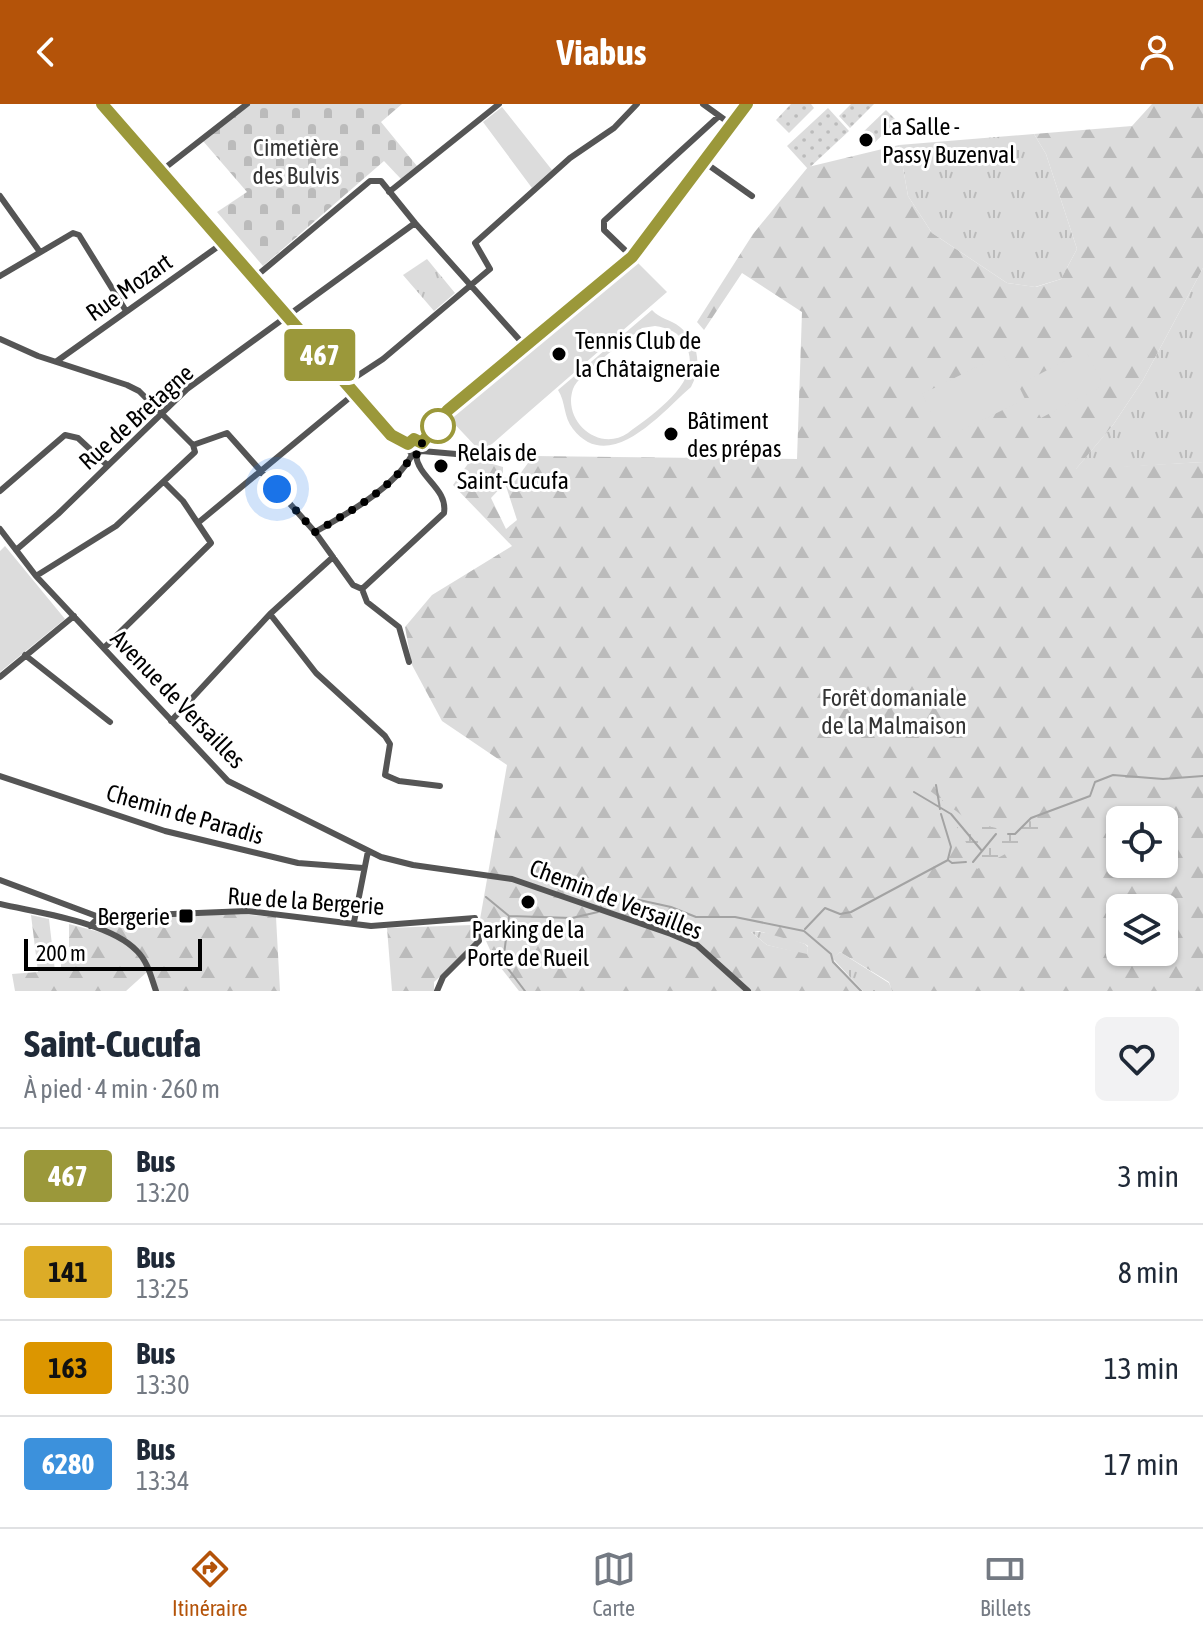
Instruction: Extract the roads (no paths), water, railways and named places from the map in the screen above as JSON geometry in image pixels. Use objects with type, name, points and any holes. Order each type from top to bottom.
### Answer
[{"type":"street","points":[[102,104],[391,435],[418,449],[479,456]]},
{"type":"street","points":[[161,171],[247,104]]},
{"type":"street","points":[[389,192],[499,104]]},
{"type":"street","points":[[345,384],[383,359],[490,269],[475,243],[570,158],[614,128],[637,104]]},
{"type":"street","points":[[703,104],[732,125]]},
{"type":"street","points":[[315,532],[379,490],[407,465],[448,410],[632,257],[747,104]]},
{"type":"street","points":[[632,257],[604,230],[604,221],[719,116]]},
{"type":"street","points":[[704,162],[752,196]]},
{"type":"street","points":[[254,278],[370,181],[381,181],[525,346]]},
{"type":"street","points":[[0,196],[40,252]]},
{"type":"street","name":"Rue de Bretagne","points":[[16,550],[187,389],[285,314],[415,223]]},
{"type":"street","points":[[0,276],[73,233],[79,235],[126,311]]},
{"type":"street","name":"Rue Mozart","points":[[57,361],[223,243]]},
{"type":"street","points":[[0,339],[127,385],[163,413],[193,445],[195,452],[116,526],[36,576]]},
{"type":"street","points":[[199,522],[354,394]]},
{"type":"street","points":[[193,445],[227,433],[315,532],[353,585],[362,589],[367,602],[399,627],[409,662]]},
{"type":"street","points":[[0,491],[65,435],[78,438],[107,465]]},
{"type":"street","points":[[408,444],[418,449]]},
{"type":"street","points":[[362,589],[444,513],[441,493],[417,462],[418,449]]},
{"type":"street","points":[[104,648],[211,543],[199,522],[164,482]]},
{"type":"street","name":"Avenue de Versailles","points":[[0,529],[36,576],[228,781],[368,851],[413,865],[458,871]]},
{"type":"street","points":[[171,721],[270,614],[333,557]]},
{"type":"street","points":[[270,614],[316,673],[385,736],[390,744],[385,775],[399,781],[440,786]]},
{"type":"street","points":[[0,677],[74,616]]},
{"type":"street","points":[[25,655],[110,722]]},
{"type":"street","name":"Chemin de Paradis","points":[[0,776],[165,831],[298,863],[363,868]]},
{"type":"street","points":[[354,922],[368,851]]},
{"type":"street","name":"Chemin de Versailles","points":[[458,871],[512,879],[671,934],[697,945],[748,991]]},
{"type":"street","points":[[0,880],[99,917],[90,926]]},
{"type":"street","points":[[0,904],[90,926],[128,942],[139,952],[156,991]]},
{"type":"street","name":"Rue de la Bergerie","points":[[99,917],[247,911],[404,926],[475,918],[479,941],[443,977],[437,991]]},
{"type":"waterway","points":[[1008,834],[1015,834],[1031,818],[1090,796],[1095,782],[1113,775],[1163,779],[1203,776]]},
{"type":"waterway","points":[[936,785],[940,809]]},
{"type":"waterway","points":[[914,792],[951,814],[982,851]]},
{"type":"waterway","points":[[941,814],[951,847],[948,859]]},
{"type":"waterway","points":[[973,862],[996,834]]},
{"type":"waterway","points":[[805,929],[825,908],[840,914],[851,912],[948,860],[952,863],[966,862]]},
{"type":"waterway","points":[[601,906],[612,894],[671,907],[696,917],[735,917],[804,931],[831,954],[833,962],[861,991]]},
{"type":"waterway","points":[[486,897],[509,916],[572,918],[598,912]]},
{"type":"waterway","points":[[509,916],[503,962],[525,991]]},
{"type":"place","name":"La Salle - Passy Buzenval","points":[[866,140]]},
{"type":"place","name":"Tennis Club de la Châtaigneraie","points":[[559,354]]},
{"type":"place","name":"Bâtiment des prépas","points":[[671,434]]},
{"type":"place","name":"Relais de Saint-Cucufa","points":[[441,466]]},
{"type":"place","name":"Parking de la Porte de Rueil","points":[[528,902]]},
{"type":"place","name":"Bergerie","points":[[186,916]]},
{"type":"park label","name":"Cimetière des Bulvis","points":[[296,161]]},
{"type":"park label","name":"Forêt domaniale de la Malmaison","points":[[894,711]]}]
